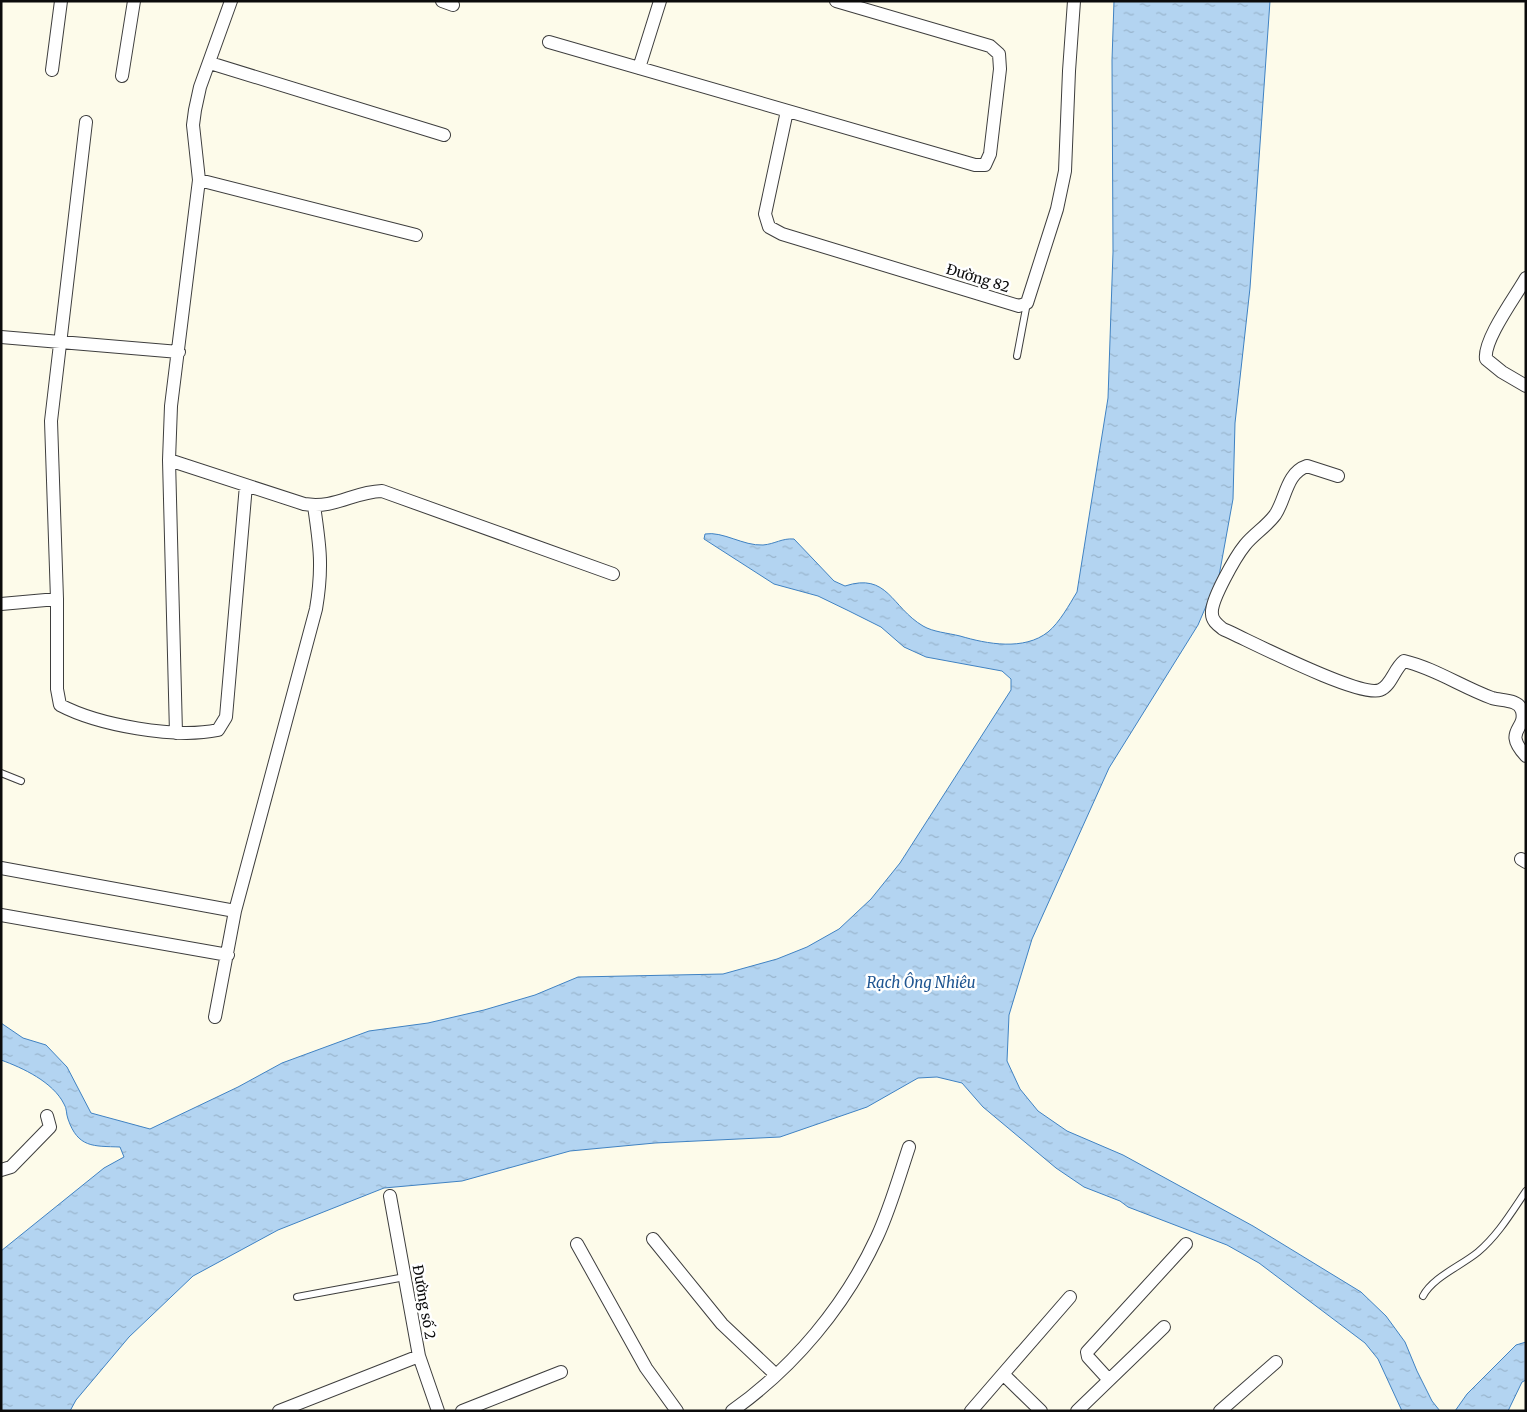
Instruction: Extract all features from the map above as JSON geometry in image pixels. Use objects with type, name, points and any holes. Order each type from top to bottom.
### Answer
[{"type":"street","points":[[52,70],[61,1]]},
{"type":"street","points":[[122,76],[134,1]]},
{"type":"street","points":[[176,733],[169,460],[171,406],[199,180],[194,118],[200,87],[231,1]]},
{"type":"street","points":[[639,68],[660,1]]},
{"type":"street","points":[[549,42],[975,165],[985,165],[990,154],[1000,69],[999,54],[990,46],[836,1]]},
{"type":"street","points":[[1027,303],[1057,209],[1065,171],[1074,1]]},
{"type":"street","points":[[210,63],[444,135]]},
{"type":"street","name":"Đường 82","points":[[787,111],[765,214],[768,227],[782,234],[1019,306],[1027,303]]},
{"type":"street","points":[[86,122],[51,421],[57,599],[57,689],[60,705],[92,719],[176,733],[201,734],[218,730],[226,717],[246,485]]},
{"type":"street","points":[[199,180],[416,235]]},
{"type":"street","points":[[1526,278],[1496,329],[1485,353],[1486,359],[1497,368],[1526,386]]},
{"type":"street","points":[[1,337],[61,344],[179,352]]},
{"type":"street","points":[[169,460],[314,506],[322,507],[362,493],[382,491],[613,574]]},
{"type":"street","points":[[1338,476],[1308,466],[1302,468],[1291,478],[1287,492],[1274,517],[1244,546],[1238,556],[1213,603],[1212,614],[1214,621],[1223,629],[1349,686],[1379,690],[1385,687],[1404,661],[1494,698],[1517,704],[1522,710],[1522,715],[1515,733],[1515,740],[1526,756]]},
{"type":"street","points":[[215,1017],[235,911],[316,609],[322,575],[321,551],[314,506]]},
{"type":"street","points":[[1,604],[57,599]]},
{"type":"street","points":[[1,868],[235,911]]},
{"type":"street","points":[[1,914],[228,955]]},
{"type":"street","points":[[1,1170],[11,1168],[50,1127],[47,1116]]},
{"type":"street","points":[[732,1411],[776,1375],[838,1306],[854,1282],[878,1236],[909,1148]]},
{"type":"street","name":"Đường số 2","points":[[390,1196],[419,1356],[435,1410]]},
{"type":"street","points":[[653,1239],[722,1324],[776,1375]]},
{"type":"street","points":[[576,1244],[646,1368],[677,1411]]},
{"type":"street","points":[[1109,1380],[1088,1357],[1087,1352],[1186,1244]]},
{"type":"street","points":[[971,1411],[1070,1297]]},
{"type":"street","points":[[1077,1411],[1164,1327]]},
{"type":"street","points":[[279,1411],[419,1356]]},
{"type":"street","points":[[1220,1411],[1276,1362]]},
{"type":"street","points":[[462,1411],[561,1372]]},
{"type":"street","points":[[1003,1374],[1041,1411]]},
{"type":"lane","points":[[1017,356],[1027,303]]},
{"type":"lane","points":[[1,773],[20,781]]},
{"type":"lane","points":[[1423,1296],[1429,1288],[1479,1251],[1502,1226],[1526,1191]]},
{"type":"lane","points":[[297,1297],[404,1277]]},
{"type":"water","name":"Rạch Ông Nhiêu","points":[[1114,1],[1270,1],[1250,288],[1235,423],[1233,499],[1219,576],[1198,625],[1109,768],[1032,939],[1009,1015],[1007,1061],[1020,1089],[1038,1111],[1067,1131],[1123,1155],[1253,1226],[1361,1292],[1386,1316],[1405,1342],[1432,1401],[1440,1411],[1402,1411],[1378,1359],[1365,1343],[1259,1263],[1227,1245],[1128,1207],[1120,1201],[1084,1187],[1056,1168],[983,1107],[962,1083],[937,1077],[918,1078],[867,1107],[780,1137],[655,1143],[570,1151],[462,1181],[384,1188],[278,1230],[193,1276],[129,1337],[76,1400],[70,1411],[1,1411],[1,1251],[104,1168],[124,1157],[120,1147],[94,1145],[82,1140],[72,1128],[65,1106],[53,1089],[37,1077],[1,1060],[1,1023],[23,1038],[46,1045],[67,1067],[91,1113],[150,1129],[238,1087],[282,1063],[369,1031],[428,1023],[484,1010],[535,995],[578,977],[723,974],[777,959],[807,947],[839,929],[871,899],[900,863],[1011,690],[1011,679],[1002,671],[926,657],[904,647],[881,627],[849,611],[818,596],[774,584],[704,539],[705,534],[719,535],[756,545],[794,539],[834,581],[845,586],[859,583],[880,587],[912,618],[923,626],[936,631],[993,643],[1017,644],[1028,642],[1048,632],[1060,618],[1077,592],[1108,398],[1113,252],[1112,60]]},
{"type":"water","points":[[1526,1342],[1526,1380],[1522,1382],[1508,1411],[1455,1411],[1467,1394],[1516,1345]]}]
